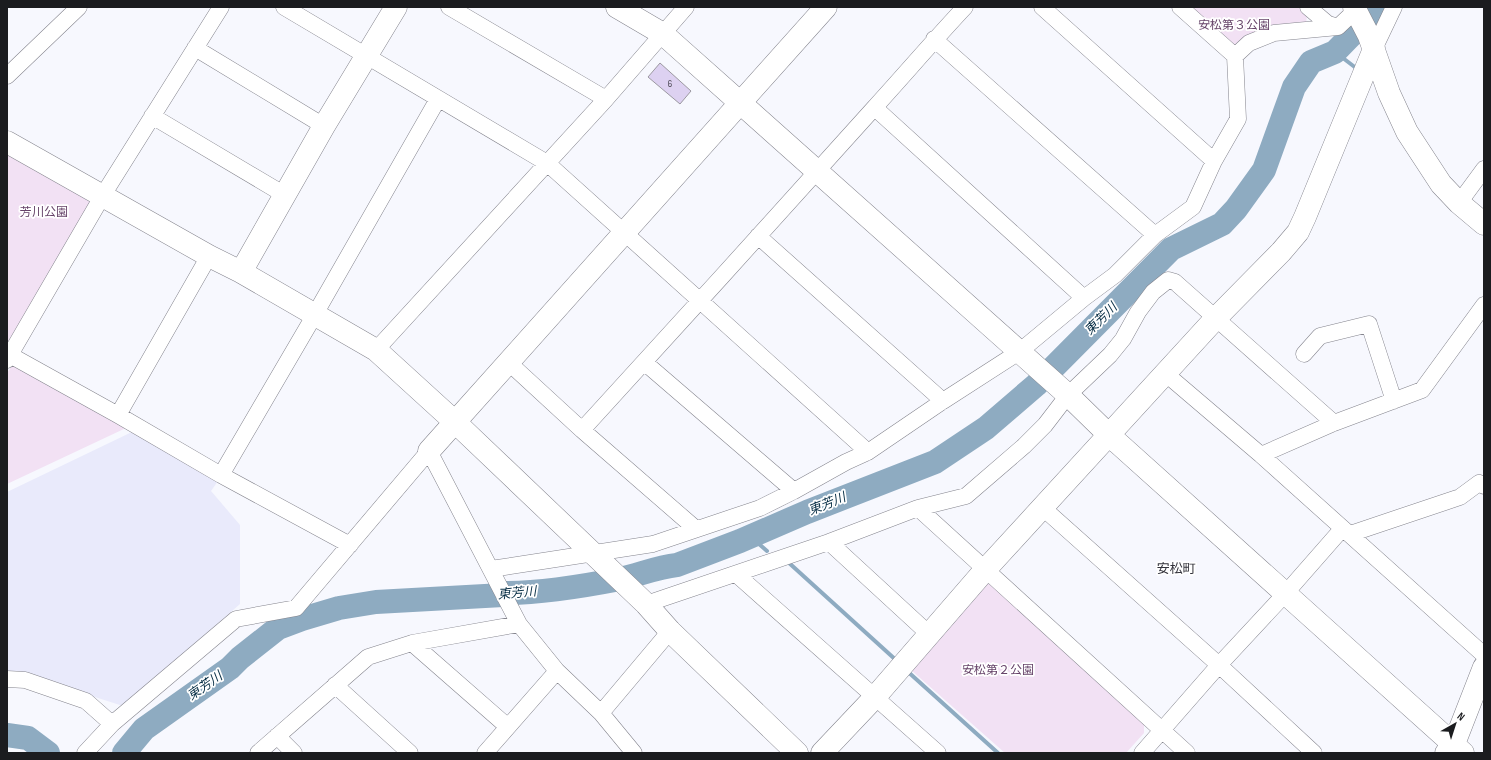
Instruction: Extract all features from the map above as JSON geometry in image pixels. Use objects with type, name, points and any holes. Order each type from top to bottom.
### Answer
[{"type":"street","points":[[7,76],[79,7]]},
{"type":"street","points":[[220,7],[103,195],[8,358],[118,415],[221,475],[350,545]]},
{"type":"street","points":[[284,7],[547,163],[868,452]]},
{"type":"street","points":[[241,272],[324,126],[368,56],[396,7]]},
{"type":"street","points":[[449,7],[606,99]]},
{"type":"street","points":[[618,7],[663,34],[1063,391],[1109,435],[1286,594],[1454,750],[1484,668]]},
{"type":"street","points":[[376,350],[606,99],[686,7]]},
{"type":"street","points":[[86,753],[112,724],[236,619],[296,608],[429,451],[826,7]]},
{"type":"street","points":[[582,430],[701,301],[934,39],[965,7]]},
{"type":"street","points":[[1042,7],[1214,160]]},
{"type":"street","points":[[491,569],[653,544],[760,508],[846,462],[868,452],[943,401],[1021,354],[1084,298],[1115,275],[1155,235],[1193,206],[1214,160],[1238,119],[1235,56],[1180,7]]},
{"type":"street","points":[[1308,7],[1328,24],[1338,27]]},
{"type":"street","points":[[822,753],[875,697],[985,570],[1215,319],[1281,252],[1298,232],[1306,217],[1371,42],[1394,7]]},
{"type":"street","points":[[1235,56],[1249,43],[1274,33],[1338,27],[1356,11],[1371,42],[1389,93],[1407,132],[1442,184],[1459,203],[1484,224]]},
{"type":"street","points":[[934,39],[1155,235]]},
{"type":"street","points":[[195,48],[324,126]]},
{"type":"street","points":[[221,475],[438,99]]},
{"type":"street","points":[[874,108],[1084,298]]},
{"type":"street","points":[[152,116],[285,195]]},
{"type":"street","points":[[7,142],[209,256],[241,272],[314,316],[376,350],[455,422],[646,604],[670,631],[797,753]]},
{"type":"street","points":[[1459,203],[1484,168]]},
{"type":"street","points":[[758,236],[943,401]]},
{"type":"street","points":[[118,415],[209,256]]},
{"type":"street","points":[[646,604],[829,542],[918,508],[966,496],[1040,431],[1063,391],[1110,355],[1123,339],[1138,312],[1153,292],[1168,280],[1175,282],[1334,423]]},
{"type":"street","points":[[1261,455],[1334,423],[1422,390],[1484,306]]},
{"type":"street","points":[[1304,354],[1320,336],[1369,324],[1394,400]]},
{"type":"street","points":[[508,362],[582,430],[696,529]]},
{"type":"street","points":[[644,362],[794,491]]},
{"type":"street","points":[[1166,374],[1261,455],[1484,655]]},
{"type":"street","points":[[429,451],[519,624],[557,672],[601,713],[634,753]]},
{"type":"street","points":[[1142,753],[1219,665],[1346,532],[1460,497],[1479,483],[1484,486]]},
{"type":"street","points":[[918,508],[1187,753]]},
{"type":"street","points":[[1043,508],[1219,665],[1314,753]]},
{"type":"street","points":[[829,542],[929,634]]},
{"type":"street","points":[[736,574],[938,753]]},
{"type":"street","points":[[258,753],[368,657],[412,643],[519,624]]},
{"type":"street","points":[[601,713],[670,631]]},
{"type":"street","points":[[412,643],[508,727]]},
{"type":"street","points":[[485,753],[557,672]]},
{"type":"street","points":[[7,679],[25,680],[86,701],[112,724]]},
{"type":"street","points":[[335,685],[410,753]]},
{"type":"street","points":[[277,736],[294,753]]},
{"type":"shaded area","points":[[134,431],[218,481],[211,491],[240,525],[240,604],[123,706],[26,675],[7,674],[7,492]]},
{"type":"green space","name":"安松第３公園","points":[[1187,7],[1298,7],[1307,15],[1306,24],[1233,49]]},
{"type":"green space","name":"芳川公園","points":[[7,148],[87,193],[90,207],[7,347]]},
{"type":"green space","points":[[13,364],[126,428],[7,484],[7,373]]},
{"type":"green space","name":"安松第２公園","points":[[982,583],[990,584],[1144,724],[1144,733],[1126,753],[1005,753],[911,670]]},
{"type":"building","points":[[660,63],[691,91],[680,104],[648,77]]},
{"type":"waterway","name":"東芳川","points":[[124,753],[144,729],[230,668],[240,658],[278,628],[302,619],[339,608],[376,602],[503,595],[506,593],[563,589],[620,579],[662,567],[677,565],[935,462],[986,428],[1036,385],[1171,249],[1222,224],[1236,209],[1264,170],[1294,87],[1311,62],[1335,52],[1372,14],[1376,7]]},
{"type":"waterway","points":[[1335,52],[1356,68]]},
{"type":"waterway","points":[[751,537],[767,551]]},
{"type":"waterway","points":[[788,562],[897,661]]},
{"type":"waterway","points":[[906,670],[998,753]]},
{"type":"waterway","name":"東芳川","points":[[7,735],[28,738],[48,753]]},
{"type":"district","name":"安松町","points":[[1176,569]]}]
